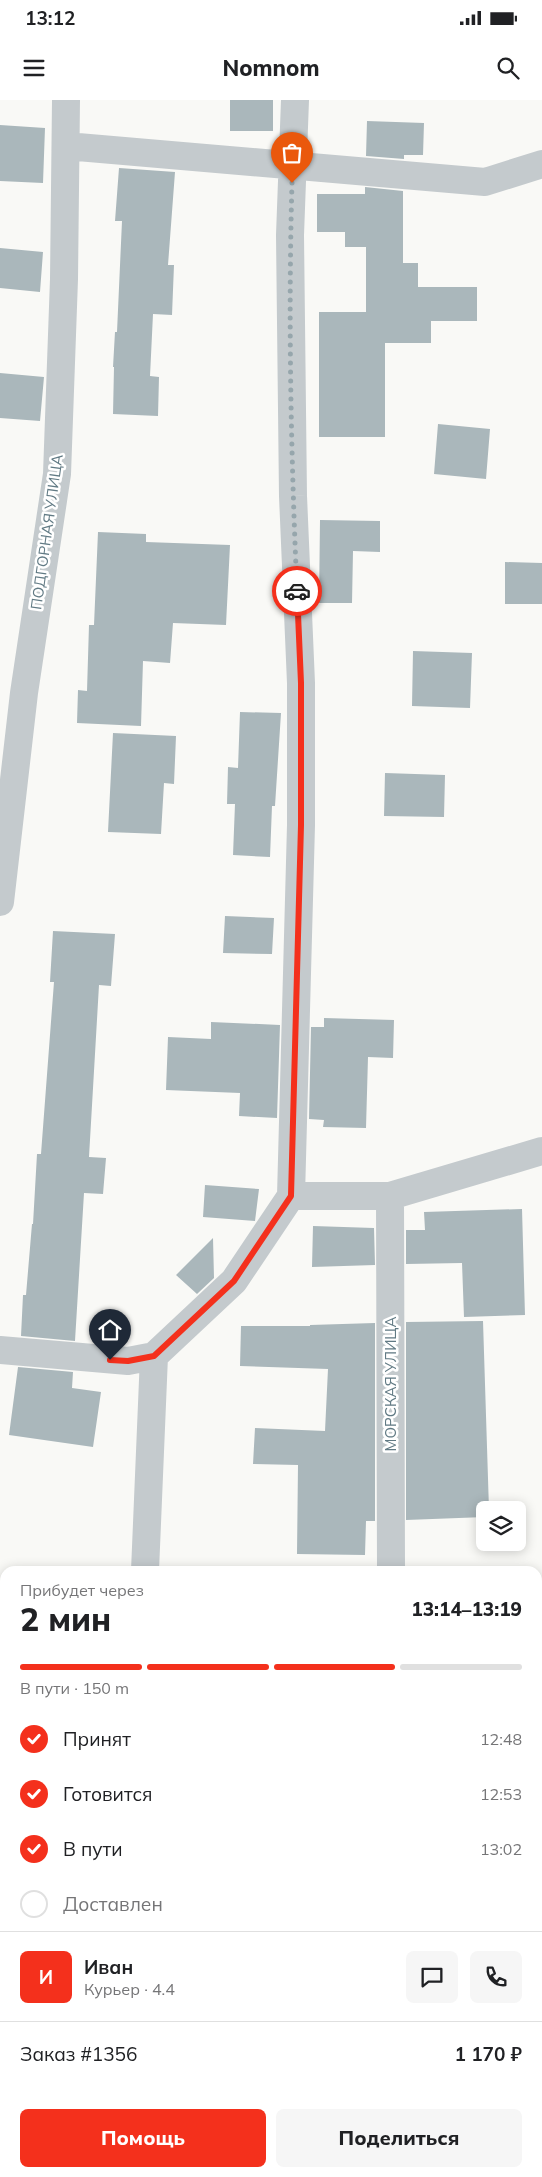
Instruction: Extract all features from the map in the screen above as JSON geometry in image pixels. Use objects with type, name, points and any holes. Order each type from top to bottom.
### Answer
[{"type":"street","name":"ПОДГОРНАЯ УЛИЦА","points":[[0,902],[24,693],[57,474],[64,279],[66,100]]},
{"type":"street","points":[[0,1350],[128,1361],[154,1356],[234,1281],[291,1196],[301,825],[301,683],[293,496],[290,235],[295,100]]},
{"type":"street","points":[[66,146],[485,182],[542,164]]},
{"type":"street","points":[[291,1196],[390,1196],[542,1151]]},
{"type":"street","name":"МОРСКАЯ УЛИЦА","points":[[390,1196],[391,1566]]},
{"type":"street","points":[[145,1566],[154,1356]]},
{"type":"building","points":[[230,100],[273,100],[273,131],[230,131]]},
{"type":"building","points":[[367,121],[424,123],[423,155],[404,155],[404,159],[366,156]]},
{"type":"building","points":[[0,125],[45,128],[43,183],[0,181]]},
{"type":"building","points":[[119,168],[175,172],[168,265],[174,265],[172,315],[153,314],[150,376],[159,377],[158,416],[113,414],[113,367],[115,332],[117,332],[122,221],[115,221]]},
{"type":"building","points":[[365,187],[403,191],[403,263],[418,263],[418,287],[477,287],[477,321],[431,321],[431,343],[385,343],[385,437],[319,437],[319,312],[366,312],[366,247],[345,247],[345,232],[317,232],[317,194],[365,194]]},
{"type":"building","points":[[0,248],[43,252],[40,292],[0,288]]},
{"type":"building","points":[[0,373],[44,377],[40,421],[0,418]]},
{"type":"building","points":[[438,424],[490,429],[486,479],[434,474]]},
{"type":"building","points":[[320,520],[380,521],[380,552],[353,551],[352,603],[319,603]]},
{"type":"building","points":[[98,532],[146,534],[146,542],[230,545],[226,625],[173,623],[170,663],[143,661],[141,726],[77,723],[78,690],[87,691],[89,625],[94,625]]},
{"type":"building","points":[[505,562],[542,563],[542,604],[505,604]]},
{"type":"building","points":[[413,651],[472,653],[470,708],[412,706]]},
{"type":"building","points":[[240,712],[281,713],[275,806],[272,806],[270,857],[233,855],[235,804],[227,804],[228,767],[238,768]]},
{"type":"building","points":[[113,733],[176,736],[174,784],[164,783],[161,834],[108,832]]},
{"type":"building","points":[[385,773],[445,775],[444,817],[384,816]]},
{"type":"building","points":[[225,916],[274,918],[272,954],[223,953]]},
{"type":"building","points":[[53,931],[115,934],[111,986],[99,985],[89,1157],[106,1158],[103,1194],[84,1193],[75,1341],[21,1336],[23,1295],[26,1295],[33,1224],[37,1154],[41,1154],[54,982],[50,982]]},
{"type":"building","points":[[324,1018],[394,1020],[393,1058],[368,1057],[366,1128],[323,1127],[324,1120],[309,1119],[311,1027],[324,1027]]},
{"type":"building","points":[[211,1022],[280,1025],[277,1118],[239,1116],[240,1093],[166,1090],[168,1037],[211,1039]]},
{"type":"building","points":[[205,1185],[259,1189],[255,1221],[203,1217]]},
{"type":"building","points":[[522,1209],[525,1315],[464,1317],[462,1263],[406,1264],[406,1230],[425,1230],[424,1212]]},
{"type":"building","points":[[313,1226],[374,1228],[375,1265],[312,1267]]},
{"type":"building","points":[[213,1238],[214,1278],[197,1294],[176,1275]]},
{"type":"building","points":[[483,1321],[489,1501],[476,1501],[476,1517],[406,1520],[406,1322]]},
{"type":"building","points":[[375,1323],[375,1521],[366,1521],[365,1555],[297,1554],[298,1465],[253,1464],[255,1428],[325,1431],[328,1369],[240,1366],[241,1326],[310,1326]]},
{"type":"building","points":[[18,1367],[73,1372],[72,1388],[101,1392],[93,1447],[9,1435]]},
{"type":"way so far","points":[[292,183],[290,235],[292,477],[297,591]]},
{"type":"route","points":[[110,1360],[128,1361],[154,1356],[234,1281],[291,1196],[301,825],[301,683],[297,591]]}]
